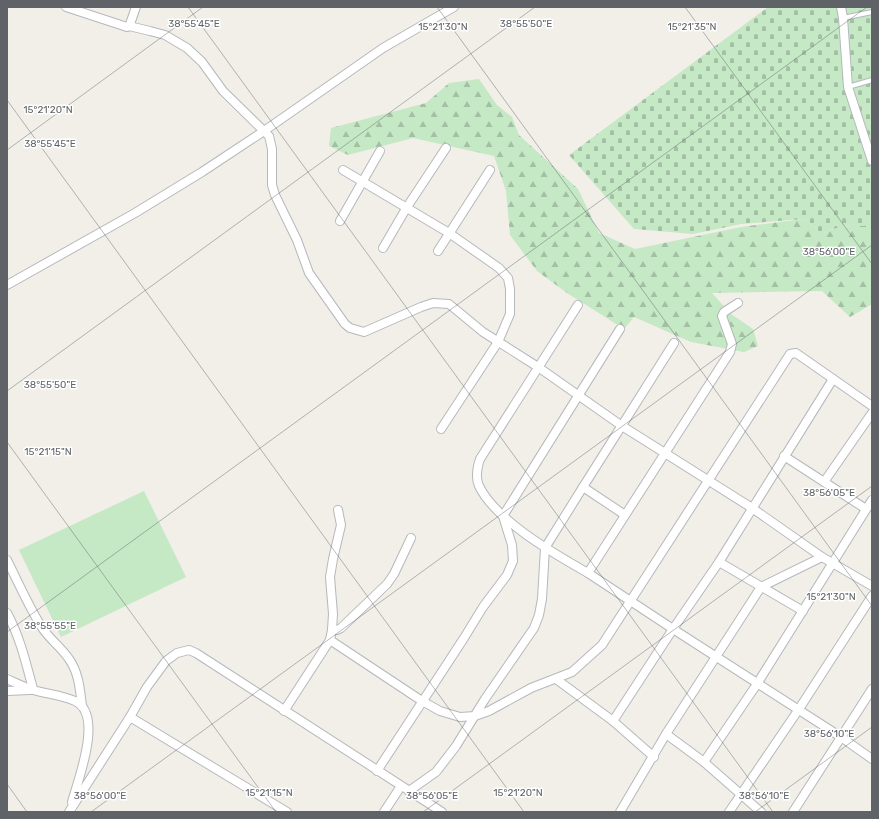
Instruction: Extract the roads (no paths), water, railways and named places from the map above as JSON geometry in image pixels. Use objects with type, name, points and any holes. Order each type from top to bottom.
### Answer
[{"type":"street","points":[[66,7],[88,10],[124,26],[150,30],[176,41],[187,48],[202,62],[223,91],[269,136],[271,141],[272,185],[274,195],[297,240],[309,273],[350,328],[364,332],[432,303],[445,303],[452,306],[460,314],[498,342],[538,367],[622,426],[752,508],[822,557],[872,586]]},
{"type":"street","points":[[129,26],[136,7]]},
{"type":"street","points":[[7,285],[135,214],[264,131],[383,48],[454,7]]},
{"type":"street","points":[[841,7],[848,87],[870,150],[872,161]]},
{"type":"street","points":[[383,248],[407,207],[446,148]]},
{"type":"street","points":[[340,221],[380,151]]},
{"type":"street","points":[[343,170],[364,181],[449,233],[499,268],[508,278],[510,289],[510,314],[498,342],[441,429]]},
{"type":"street","points":[[438,251],[490,170]]},
{"type":"street","points":[[588,573],[730,352],[732,344],[722,316],[724,312],[738,303]]},
{"type":"street","points":[[578,306],[480,459],[476,471],[479,485],[489,501],[504,516],[546,548],[588,573],[757,684],[799,709],[872,759]]},
{"type":"street","points":[[376,771],[483,607],[507,575],[513,561],[512,545],[504,516],[620,329]]},
{"type":"street","points":[[409,791],[436,772],[456,746],[534,628],[539,615],[542,599],[546,548],[674,343]]},
{"type":"street","points":[[330,640],[422,701],[440,711],[460,717],[475,716],[489,711],[531,688],[572,672],[602,645],[707,480],[790,354],[796,353],[872,406]]},
{"type":"street","points":[[614,721],[673,629],[719,562],[833,379]]},
{"type":"street","points":[[824,482],[872,413]]},
{"type":"street","points":[[784,456],[866,509]]},
{"type":"street","points":[[583,487],[625,515]]},
{"type":"street","points":[[704,762],[757,684],[872,500]]},
{"type":"street","points":[[284,711],[330,640],[333,614],[330,577],[341,525],[338,510]]},
{"type":"street","points":[[332,630],[338,630],[341,628],[387,584],[394,574],[411,538]]},
{"type":"street","points":[[620,812],[666,734],[761,587],[822,557]]},
{"type":"street","points":[[7,560],[41,626],[69,659],[75,669],[78,679],[82,706],[87,716],[89,734],[70,811]]},
{"type":"street","points":[[719,562],[803,611]]},
{"type":"street","points":[[729,812],[799,709],[872,596]]},
{"type":"street","points":[[7,613],[13,624],[33,690]]},
{"type":"street","points":[[70,811],[130,717],[147,687],[166,661],[177,653],[189,650],[196,653],[376,771],[442,812]]},
{"type":"street","points":[[556,679],[614,721],[654,756]]},
{"type":"street","points":[[7,680],[33,690],[55,694],[76,701],[82,706]]},
{"type":"street","points":[[793,812],[872,689]]},
{"type":"street","points":[[7,691],[33,690]]},
{"type":"street","points":[[130,717],[287,812]]},
{"type":"street","points":[[666,734],[704,762],[762,812]]},
{"type":"street","points":[[384,812],[401,786]]},
{"type":"lane","points":[[843,18],[872,12]]},
{"type":"lane","points":[[848,87],[872,80]]}]
